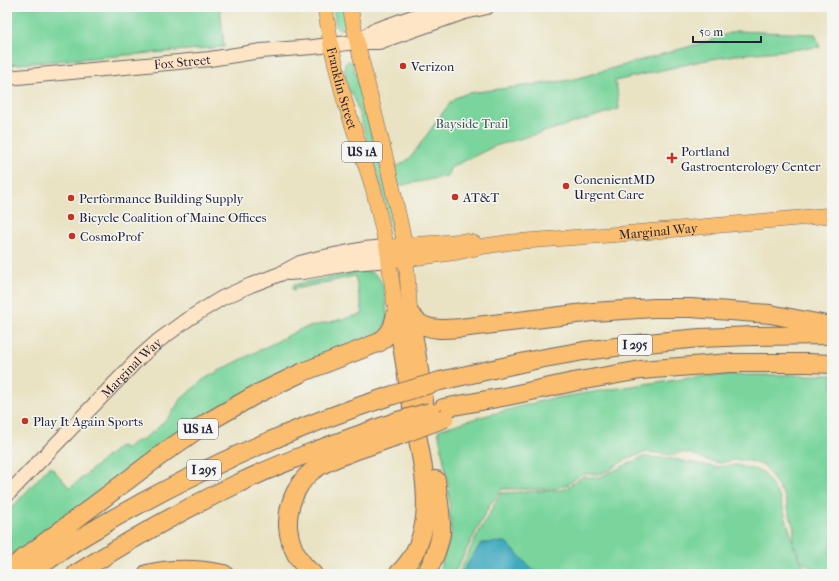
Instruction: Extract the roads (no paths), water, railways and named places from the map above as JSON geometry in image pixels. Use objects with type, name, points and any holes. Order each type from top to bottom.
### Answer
[{"type":"highway","points":[[403,313],[426,327],[433,329],[460,328],[593,312],[654,308],[691,308],[770,314],[832,326]]},
{"type":"highway","points":[[398,574],[413,556],[418,546],[424,525],[426,503],[426,492],[403,313]]},
{"type":"highway","name":"US 1A","points":[[7,570],[165,452],[208,422],[255,395],[303,372],[380,342],[388,335],[403,313]]},
{"type":"highway","name":"US 1A","points":[[403,313],[431,447],[440,514],[441,533],[434,557],[426,574]]},
{"type":"highway","name":"I 295","points":[[29,574],[77,540],[112,519],[202,471],[302,427],[393,395],[440,381],[539,359],[584,351],[647,343],[700,338],[746,336],[832,335]]},
{"type":"highway","name":"I 295","points":[[76,574],[139,535],[238,483],[302,456],[399,428],[444,413],[508,396],[573,382],[641,370],[730,363],[832,364]]},
{"type":"highway","points":[[313,574],[302,563],[296,553],[291,543],[289,533],[289,512],[299,486],[308,474],[317,467],[399,428]]},
{"type":"highway","points":[[147,574],[176,570],[195,570],[224,574]]},
{"type":"main road","name":"Franklin Street","points":[[325,7],[331,45],[345,102],[377,203],[388,254]]},
{"type":"main road","name":"Franklin Street","points":[[350,7],[406,252]]},
{"type":"main road","name":"Marginal Way","points":[[388,254],[465,241],[485,246],[512,242],[832,215]]},
{"type":"main road","name":"US 1A","points":[[403,313],[406,252]]},
{"type":"main road","name":"US 1A","points":[[388,254],[403,313]]},
{"type":"street","points":[[357,42],[375,30],[441,7]]},
{"type":"street","name":"Fox Street","points":[[7,78],[210,59],[261,51],[357,42],[379,42],[465,12],[487,7]]},
{"type":"street","name":"Marginal Way","points":[[7,495],[140,357],[158,341],[188,319],[222,298],[280,274],[300,263],[364,249],[388,254]]},
{"type":"water","points":[[506,542],[534,571],[561,574],[461,574],[481,543]]},
{"type":"place","name":"Verizon","points":[[403,66]]},
{"type":"place","name":"Portland Gastroenterology Center","points":[[672,158]]},
{"type":"place","name":"ConenientMD Urgent Care","points":[[566,186]]},
{"type":"place","name":"AT&T","points":[[455,197]]},
{"type":"place","name":"Performance Building Supply","points":[[71,198]]},
{"type":"place","name":"Bicycle Coalition of Maine Offices","points":[[71,217]]},
{"type":"place","name":"CosmoProf","points":[[72,236]]},
{"type":"place","name":"Play It Again Sports","points":[[25,421]]},
{"type":"park label","name":"Bayside Trail","points":[[472,123]]}]
